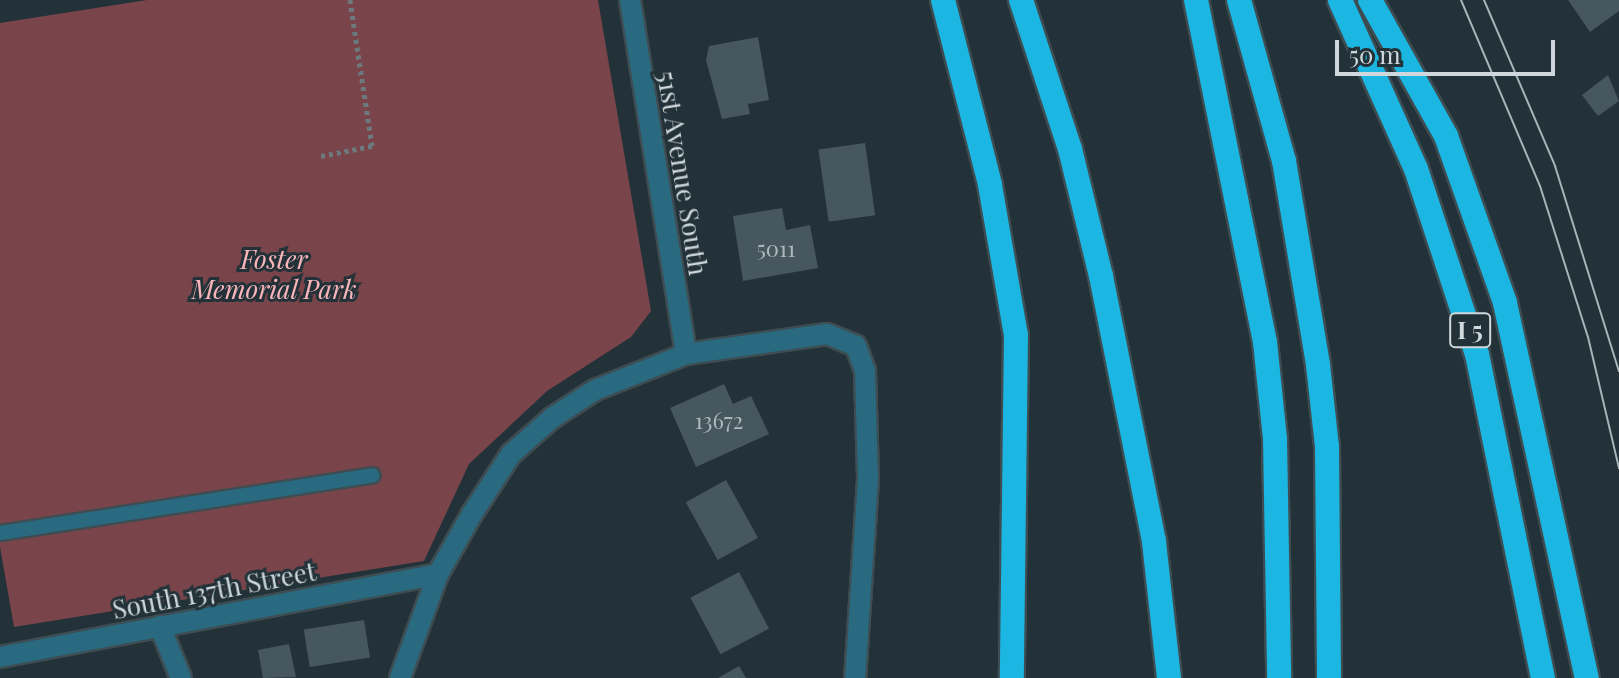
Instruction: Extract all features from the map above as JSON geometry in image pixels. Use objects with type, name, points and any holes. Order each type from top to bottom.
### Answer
[{"type":"highway","points":[[943,0],[990,185],[1016,335],[1012,678]]},
{"type":"highway","points":[[1021,0],[1070,149],[1101,276],[1154,542],[1169,678]]},
{"type":"highway","points":[[1196,0],[1265,342],[1275,439],[1279,678]]},
{"type":"highway","points":[[1239,0],[1284,161],[1316,351],[1327,446],[1329,678]]},
{"type":"highway","name":"I 5","points":[[1340,0],[1416,169],[1473,339],[1543,678]]},
{"type":"highway","points":[[1370,0],[1446,136],[1505,303],[1587,678]]},
{"type":"street","name":"51st Avenue South","points":[[630,0],[686,354]]},
{"type":"street","points":[[400,678],[438,574],[511,454],[595,390],[686,354],[827,334],[856,346],[865,371],[868,479],[855,678]]},
{"type":"street","name":"South 137th Street","points":[[0,657],[438,574]]},
{"type":"street","points":[[160,626],[181,678]]},
{"type":"lane","points":[[0,533],[373,475]]},
{"type":"path","points":[[321,156],[372,146],[350,0]]},
{"type":"green space","name":"Foster Memorial Park","points":[[147,0],[598,0],[651,311],[631,337],[547,391],[469,464],[424,561],[14,627],[0,547],[0,23]]},
{"type":"building","points":[[1568,0],[1619,0],[1619,11],[1590,32]]},
{"type":"building","points":[[758,37],[769,100],[748,104],[750,114],[722,119],[706,60],[709,46]]},
{"type":"building","points":[[1608,75],[1619,101],[1598,116],[1582,95]]},
{"type":"building","points":[[865,143],[875,215],[829,222],[818,150]]},
{"type":"building","points":[[782,208],[786,230],[810,225],[818,268],[743,281],[733,216]]},
{"type":"building","points":[[724,384],[733,404],[751,396],[769,434],[696,467],[670,408]]},
{"type":"building","points":[[726,480],[758,538],[718,560],[686,502]]},
{"type":"building","points":[[739,572],[769,629],[720,654],[690,598]]},
{"type":"building","points":[[364,620],[370,658],[310,667],[304,630]]},
{"type":"building","points":[[289,644],[296,677],[263,678],[258,650]]},
{"type":"building","points":[[739,666],[746,678],[718,678]]},
{"type":"tram line","points":[[1461,0],[1540,186],[1588,337],[1619,468]]},
{"type":"tram line","points":[[1484,0],[1555,166],[1619,371]]}]
